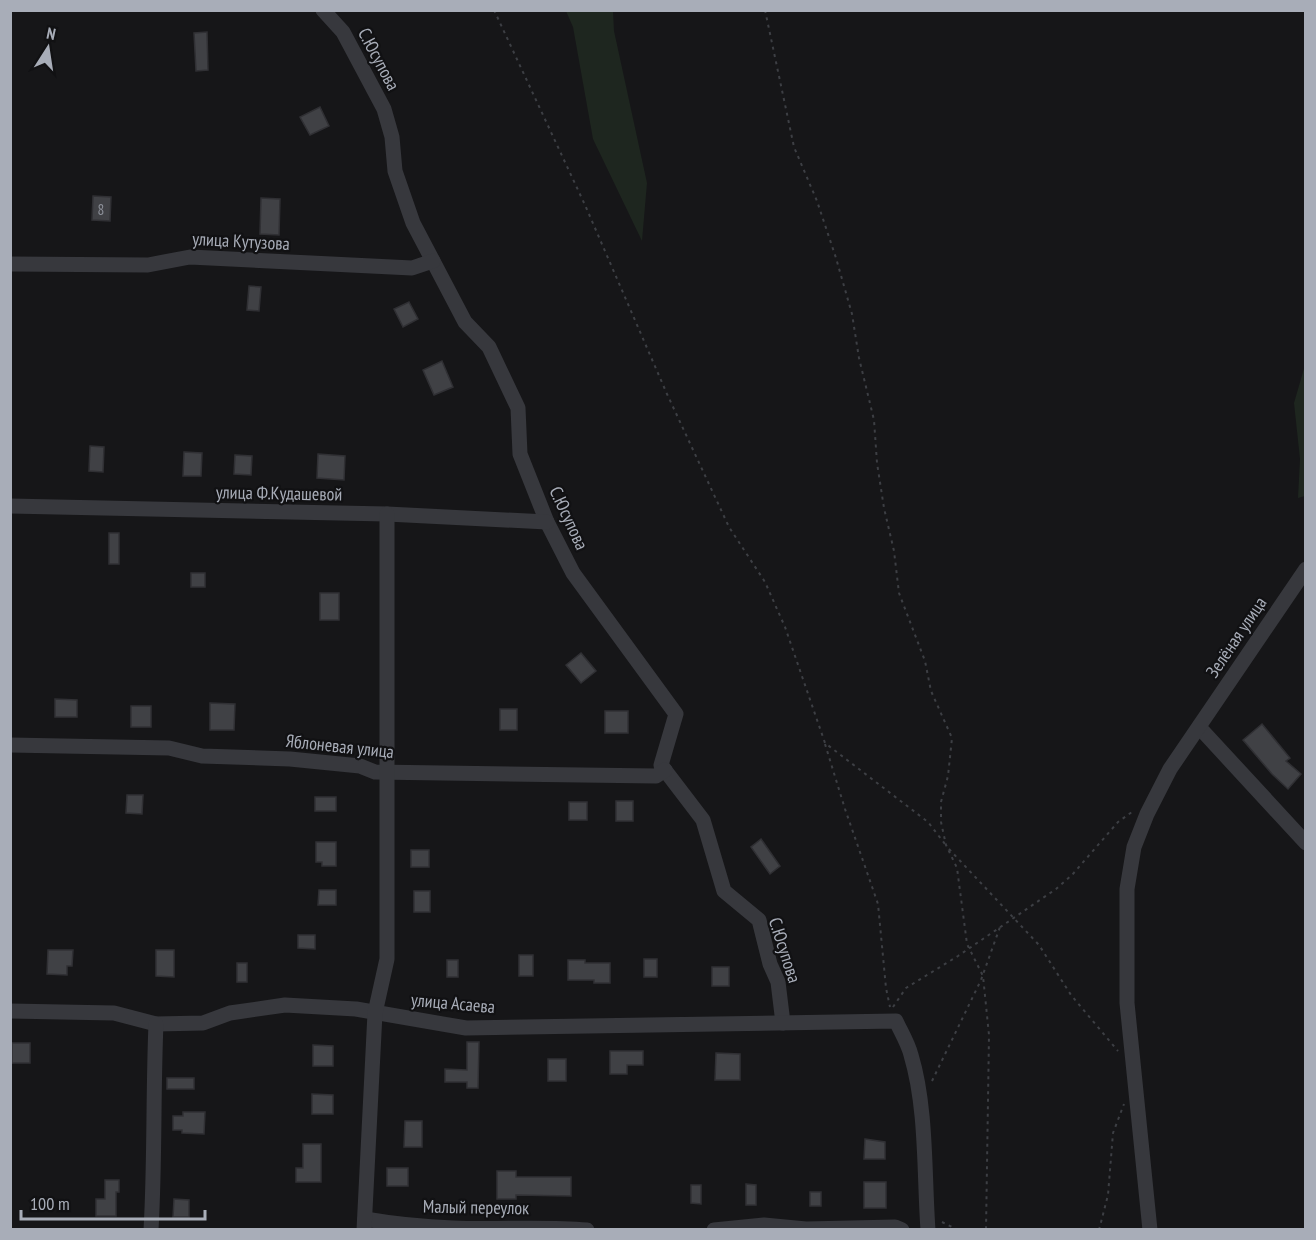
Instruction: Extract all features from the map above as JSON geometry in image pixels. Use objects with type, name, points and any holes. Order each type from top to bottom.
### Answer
[{"type":"street","name":"С.Юсупова","points":[[323,10],[343,32],[384,109],[392,137],[395,171],[412,223],[465,322],[489,347],[518,408],[520,454],[547,522],[573,573],[676,714],[662,765],[704,820],[723,891],[759,920],[770,963],[778,982],[783,1023]]},
{"type":"street","name":"улица Кутузова","points":[[10,264],[148,265],[190,257],[412,268],[433,261]]},
{"type":"street","name":"улица Ф.Кудашевой","points":[[10,506],[387,514],[547,522]]},
{"type":"street","points":[[364,1224],[375,1012],[387,959],[387,514]]},
{"type":"street","name":"Зелёная улица","points":[[1150,1230],[1127,1003],[1127,889],[1134,847],[1147,814],[1170,769],[1305,569]]},
{"type":"street","points":[[1199,727],[1305,843]]},
{"type":"street","name":"Яблоневая улица","points":[[10,746],[169,748],[202,756],[290,759],[360,766],[375,772],[446,771],[656,776],[665,770]]},
{"type":"street","name":"улица Асаева","points":[[10,1011],[114,1013],[156,1024],[203,1023],[230,1013],[285,1005],[375,1012],[466,1028],[896,1021],[911,1054],[917,1088],[928,1225]]},
{"type":"street","points":[[151,1230],[156,1024]]},
{"type":"street","name":"Малый переулок","points":[[364,1224],[455,1228],[559,1227],[587,1230]]},
{"type":"street","points":[[714,1230],[764,1225],[806,1229],[895,1227],[902,1230]]},
{"type":"path","points":[[494,10],[585,205],[667,394],[729,527],[765,582],[781,618],[878,904],[886,988],[891,1010],[906,988],[969,949],[1072,875],[1118,822],[1133,811],[1147,814]]},
{"type":"path","points":[[765,10],[794,147],[817,201],[852,314],[859,358],[874,420],[877,463],[894,551],[899,593],[925,661],[931,691],[952,738],[948,776],[941,802],[941,822],[945,845],[957,868],[967,944],[983,976],[989,1035],[986,1230]]},
{"type":"path","points":[[825,743],[928,822],[945,845],[1039,945],[1071,995],[1133,1066]]},
{"type":"path","points":[[932,1082],[983,976],[1000,927]]},
{"type":"path","points":[[1099,1230],[1108,1195],[1113,1133],[1125,1099],[1135,1086]]},
{"type":"path","points":[[928,1225],[945,1222],[958,1230]]},
{"type":"shaded area","points":[[566,11],[613,11],[614,31],[647,183],[642,241],[593,139],[573,27]]},
{"type":"shaded area","points":[[1305,365],[1305,496],[1298,498],[1300,459],[1294,403]]},
{"type":"building","points":[[207,32],[208,70],[196,71],[194,33]]},
{"type":"building","points":[[320,107],[329,126],[310,135],[300,117]]},
{"type":"building","points":[[93,196],[111,197],[110,221],[92,220]]},
{"type":"building","points":[[261,198],[280,199],[279,235],[260,234]]},
{"type":"building","points":[[249,286],[261,287],[259,311],[247,310]]},
{"type":"building","points":[[409,302],[418,319],[403,327],[394,309]]},
{"type":"building","points":[[442,361],[453,387],[434,395],[423,370]]},
{"type":"building","points":[[90,446],[104,447],[103,472],[89,471]]},
{"type":"building","points":[[184,452],[202,453],[201,476],[183,476]]},
{"type":"building","points":[[318,454],[345,456],[344,480],[317,478]]},
{"type":"building","points":[[235,455],[252,456],[251,475],[234,474]]},
{"type":"building","points":[[109,533],[119,533],[119,564],[109,564]]},
{"type":"building","points":[[191,573],[205,573],[205,587],[191,587]]},
{"type":"building","points":[[320,593],[339,593],[339,620],[320,620]]},
{"type":"building","points":[[581,653],[596,671],[581,683],[566,665]]},
{"type":"building","points":[[55,699],[77,700],[77,717],[55,717]]},
{"type":"building","points":[[210,703],[235,704],[234,730],[210,730]]},
{"type":"building","points":[[131,706],[151,706],[151,727],[131,727]]},
{"type":"building","points":[[500,709],[517,709],[517,730],[500,730]]},
{"type":"building","points":[[605,711],[628,711],[628,733],[605,733]]},
{"type":"building","points":[[1262,724],[1290,758],[1286,761],[1301,774],[1288,789],[1243,740]]},
{"type":"building","points":[[127,795],[143,795],[142,814],[126,813]]},
{"type":"building","points":[[315,797],[336,797],[336,811],[315,811]]},
{"type":"building","points":[[616,801],[633,801],[633,821],[616,821]]},
{"type":"building","points":[[569,802],[587,802],[587,820],[569,820]]},
{"type":"building","points":[[761,839],[780,866],[770,874],[751,847]]},
{"type":"building","points":[[316,842],[336,842],[336,866],[322,866],[322,862],[316,862]]},
{"type":"building","points":[[411,850],[429,850],[429,867],[411,867]]},
{"type":"building","points":[[319,890],[336,890],[336,905],[318,905]]},
{"type":"building","points":[[414,891],[430,891],[430,912],[414,912]]},
{"type":"building","points":[[298,935],[315,935],[315,949],[298,948]]},
{"type":"building","points":[[48,950],[73,950],[72,966],[67,966],[67,975],[47,974]]},
{"type":"building","points":[[156,950],[174,950],[174,977],[156,976]]},
{"type":"building","points":[[519,955],[533,955],[533,976],[519,976]]},
{"type":"building","points":[[644,959],[657,959],[657,977],[644,977]]},
{"type":"building","points":[[447,960],[458,960],[458,977],[447,977]]},
{"type":"building","points":[[568,960],[610,963],[610,983],[594,983],[594,980],[568,980]]},
{"type":"building","points":[[237,963],[247,963],[247,982],[237,982]]},
{"type":"building","points":[[712,967],[729,967],[729,986],[712,986]]},
{"type":"building","points":[[467,1042],[479,1042],[478,1088],[467,1088],[467,1082],[445,1082],[445,1069],[467,1070]]},
{"type":"building","points":[[12,1043],[30,1043],[30,1063],[12,1063]]},
{"type":"building","points":[[313,1045],[333,1046],[333,1066],[313,1066]]},
{"type":"building","points":[[610,1051],[643,1051],[643,1065],[627,1065],[627,1074],[610,1074]]},
{"type":"building","points":[[716,1053],[740,1054],[740,1080],[715,1080]]},
{"type":"building","points":[[548,1059],[566,1059],[566,1081],[548,1081]]},
{"type":"building","points":[[167,1078],[194,1078],[194,1089],[167,1089]]},
{"type":"building","points":[[312,1094],[333,1095],[333,1114],[312,1114]]},
{"type":"building","points":[[183,1112],[205,1112],[204,1134],[182,1133],[182,1130],[173,1130],[173,1116],[183,1116]]},
{"type":"building","points":[[405,1121],[422,1121],[422,1147],[404,1147]]},
{"type":"building","points":[[865,1139],[885,1142],[885,1159],[864,1159]]},
{"type":"building","points":[[303,1144],[321,1144],[321,1182],[296,1182],[296,1168],[303,1168]]},
{"type":"building","points":[[387,1168],[408,1168],[408,1186],[387,1186]]},
{"type":"building","points":[[497,1171],[516,1171],[516,1177],[571,1177],[571,1196],[516,1195],[516,1199],[497,1199]]},
{"type":"building","points":[[105,1180],[119,1180],[119,1192],[116,1192],[116,1216],[96,1216],[96,1199],[105,1199]]},
{"type":"building","points":[[864,1182],[886,1182],[886,1208],[864,1208]]},
{"type":"building","points":[[746,1184],[756,1185],[756,1205],[746,1205]]},
{"type":"building","points":[[691,1185],[701,1185],[701,1204],[691,1203]]},
{"type":"building","points":[[810,1192],[821,1192],[821,1206],[810,1206]]},
{"type":"building","points":[[174,1199],[189,1200],[189,1217],[173,1217]]}]
